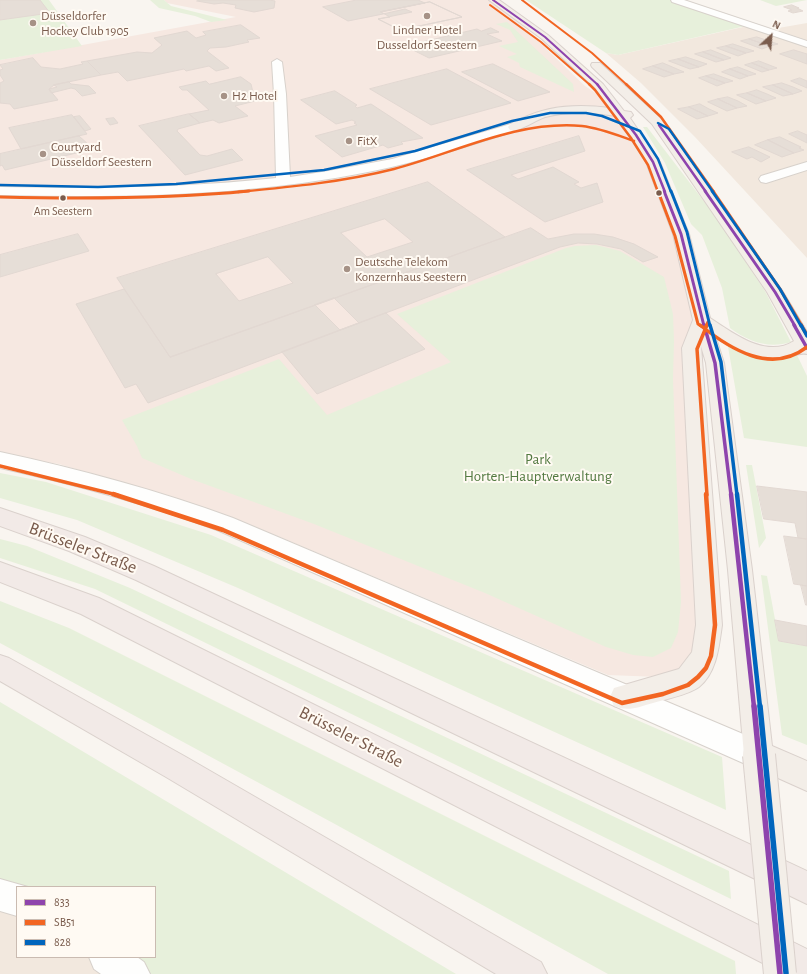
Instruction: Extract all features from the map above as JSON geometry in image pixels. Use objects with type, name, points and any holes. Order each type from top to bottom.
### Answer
[{"type":"highway","name":"Brüsseler Straße","points":[[0,517],[77,544],[145,573],[807,888]]},
{"type":"highway","name":"Brüsseler Straße","points":[[0,572],[90,606],[807,967]]},
{"type":"highway","points":[[0,668],[176,767],[529,974]]},
{"type":"main road","points":[[493,0],[550,42],[598,86],[620,113],[653,162],[681,234],[702,320],[715,363],[740,570],[780,974]]},
{"type":"main road","points":[[511,0],[588,58],[633,100],[664,132],[775,292],[806,345],[786,352],[764,352],[738,342],[702,320]]},
{"type":"main road","points":[[530,26],[531,33],[562,61],[590,93],[591,97],[582,105],[568,110]]},
{"type":"main road","points":[[514,127],[529,118],[553,112],[568,110],[600,110],[620,113],[639,119],[645,122],[650,128],[664,132]]},
{"type":"main road","points":[[514,127],[550,119],[585,119],[613,125],[636,135]]},
{"type":"main road","points":[[624,697],[672,685],[689,678],[697,669],[705,655],[709,625],[691,348],[702,320]]},
{"type":"main road","points":[[759,755],[807,776]]},
{"type":"street","points":[[675,0],[807,44]]},
{"type":"street","points":[[277,62],[281,104],[283,181]]},
{"type":"street","points":[[0,191],[93,193],[162,191],[325,176],[375,167],[416,157],[514,127]]},
{"type":"street","points":[[766,179],[807,166]]},
{"type":"street","points":[[0,460],[72,475],[176,505],[225,524],[759,755]]},
{"type":"street","points":[[0,895],[16,898]]},
{"type":"street","points":[[108,958],[132,974]]},
{"type":"shaded area","points":[[164,0],[489,0],[510,14],[585,86],[606,100],[645,160],[678,242],[694,332],[703,623],[685,669],[659,677],[608,675],[275,535],[180,500],[59,464],[0,455],[0,60],[236,17],[167,3]]},
{"type":"shaded area","points":[[807,23],[807,258],[695,137],[641,83],[606,53],[618,55],[743,27],[767,30]]},
{"type":"shaded area","points":[[0,873],[16,886],[16,958],[127,958],[151,974],[0,974]]},
{"type":"green space","name":"Düsseldorfer Hockey Club 1905","points":[[0,0],[49,0],[82,46],[0,60]]},
{"type":"green space","points":[[150,0],[164,0],[171,6],[227,20],[211,22],[195,16],[159,8]]},
{"type":"green space","points":[[526,0],[674,0],[750,25],[618,55],[606,53]]},
{"type":"green space","points":[[760,0],[807,0],[776,6]]},
{"type":"green space","points":[[507,22],[573,84],[574,92],[520,67],[519,63],[507,57],[517,54],[499,46],[518,42],[510,30],[496,24]]},
{"type":"green space","points":[[643,127],[647,127],[716,217],[765,291],[791,342],[775,345],[759,343],[744,337],[730,328],[722,288],[702,235],[691,224],[665,163]]},
{"type":"green space","name":"Park Horten-Hauptverwaltung","points":[[596,245],[620,251],[664,277],[673,314],[673,379],[681,602],[678,632],[671,648],[653,657],[633,655],[606,647],[485,593],[314,524],[191,479],[142,458],[122,420],[279,359],[327,415],[451,362],[397,314],[566,248]]},
{"type":"green space","points":[[727,341],[783,357],[797,355],[807,376],[807,447],[744,438]]},
{"type":"green space","points":[[746,465],[752,465],[766,538],[759,548]]},
{"type":"green space","points":[[0,473],[46,482],[211,535],[722,757],[726,810],[238,588],[77,520],[0,498]]},
{"type":"green space","points":[[0,539],[27,546],[130,588],[729,871],[731,899],[95,589],[0,558]]},
{"type":"green space","points":[[761,575],[767,576],[779,641],[807,646],[807,745],[782,735]]},
{"type":"green space","points":[[0,601],[69,628],[735,961],[736,974],[608,974],[0,643]]},
{"type":"green space","points":[[0,702],[456,974],[151,974],[126,958],[156,958],[156,886],[16,886],[16,887],[0,878]]},
{"type":"building","points":[[0,0],[40,0],[50,13],[0,20]]},
{"type":"building","points":[[357,0],[418,0],[425,3],[381,12],[383,14],[348,21],[323,7]]},
{"type":"building","points":[[197,1],[275,1],[274,8],[254,12],[235,8],[236,5],[223,3],[214,4]]},
{"type":"building","name":"Lindner Hotel Dusseldorf Seestern","points":[[430,2],[462,17],[400,30],[378,19],[390,17],[381,12]]},
{"type":"building","name":"Lindner Hotel Dusseldorf Seestern","points":[[430,2],[462,17],[400,30],[378,19],[412,12],[405,9],[383,14],[381,12]]},
{"type":"building","points":[[792,5],[803,11],[793,13],[788,11],[792,10],[784,7]]},
{"type":"building","points":[[241,25],[260,38],[247,40],[249,42],[226,47],[210,48],[207,51],[229,68],[216,71],[209,66],[186,71],[184,69],[127,81],[118,72],[101,75],[87,61],[137,52],[152,53],[162,45],[154,38],[187,31],[196,38],[206,35],[203,32]]},
{"type":"building","points":[[491,28],[499,32],[487,34],[502,41],[429,58],[405,46],[477,29],[481,31]]},
{"type":"building","points":[[757,37],[778,44],[770,46],[749,39]]},
{"type":"building","points":[[749,39],[770,46],[762,49],[741,41]]},
{"type":"building","points":[[733,44],[754,51],[746,53],[726,46]]},
{"type":"building","points":[[726,46],[746,53],[738,56],[717,48]]},
{"type":"building","points":[[711,50],[731,58],[724,60],[703,52]]},
{"type":"building","points":[[794,50],[807,54],[807,64],[780,54]]},
{"type":"building","points":[[703,52],[724,60],[716,62],[695,54]]},
{"type":"building","points":[[686,57],[707,64],[699,67],[678,59]]},
{"type":"building","points":[[33,58],[41,67],[60,69],[83,64],[81,62],[87,61],[101,75],[54,85],[49,89],[58,100],[14,109],[10,104],[0,103],[0,83],[4,81],[0,75],[0,70],[3,69],[0,65]]},
{"type":"building","points":[[678,59],[699,67],[690,69],[669,61]]},
{"type":"building","points":[[759,61],[777,68],[769,70],[752,63]]},
{"type":"building","points":[[663,63],[684,72],[674,74],[653,66]]},
{"type":"building","points":[[752,63],[769,70],[762,72],[745,65]]},
{"type":"building","points":[[493,64],[550,92],[518,101],[462,72]]},
{"type":"building","points":[[653,66],[674,74],[664,77],[643,69]]},
{"type":"building","points":[[738,67],[756,74],[748,76],[730,69]]},
{"type":"building","points":[[447,69],[511,103],[431,125],[370,89]]},
{"type":"building","points":[[730,69],[748,76],[740,79],[722,72]]},
{"type":"building","points":[[714,74],[733,81],[725,83],[706,76]]},
{"type":"building","points":[[706,76],[725,83],[717,86],[699,78]]},
{"type":"building","name":"H2 Hotel","points":[[241,77],[251,84],[255,101],[235,106],[248,116],[219,123],[213,120],[200,123],[189,114],[209,110],[187,90],[182,90],[179,87],[206,81],[209,84]]},
{"type":"building","points":[[800,78],[807,81],[807,88],[791,81]]},
{"type":"building","points":[[69,82],[71,84],[89,86],[96,93],[82,96],[75,89],[71,88],[51,93],[49,89],[57,87],[54,85]]},
{"type":"building","points":[[782,83],[802,91],[793,94],[773,85]]},
{"type":"building","points":[[773,85],[793,94],[783,96],[763,87]]},
{"type":"building","points":[[757,90],[776,98],[766,101],[747,93]]},
{"type":"building","points":[[335,91],[357,105],[355,106],[357,108],[371,104],[423,138],[401,142],[403,144],[388,148],[383,145],[342,157],[315,136],[357,125],[354,123],[356,122],[352,120],[336,124],[301,100]]},
{"type":"building","points":[[747,93],[766,101],[756,104],[737,95]]},
{"type":"building","points":[[728,97],[747,106],[737,108],[718,99]]},
{"type":"building","points":[[718,99],[737,108],[727,111],[708,102]]},
{"type":"building","points":[[700,104],[718,113],[708,116],[689,107]]},
{"type":"building","points":[[689,107],[708,116],[697,119],[678,109]]},
{"type":"building","points":[[189,114],[200,123],[178,129],[177,131],[200,155],[207,156],[232,149],[243,160],[185,175],[139,126]]},
{"type":"building","points":[[72,115],[87,134],[21,149],[9,128]]},
{"type":"building","points":[[80,116],[91,129],[85,131],[74,117]]},
{"type":"building","points":[[114,118],[118,123],[110,125],[106,119]]},
{"type":"building","points":[[798,131],[807,135],[807,143],[789,134]]},
{"type":"building","points":[[79,136],[89,145],[86,146],[89,150],[5,170],[2,165],[0,166],[0,154]]},
{"type":"building","points":[[579,136],[585,151],[511,175],[518,179],[553,167],[579,182],[574,184],[581,188],[597,183],[603,202],[545,222],[467,170]]},
{"type":"building","points":[[780,137],[801,147],[799,148],[804,150],[794,153],[768,140]]},
{"type":"building","points":[[768,140],[794,153],[782,157],[755,145]]},
{"type":"building","points":[[749,147],[770,157],[761,162],[752,157],[747,159],[732,152]]},
{"type":"building","name":"Deutsche Telekom Konzernhaus Seestern","points":[[428,182],[505,237],[170,357],[117,278]],"holes":[[[385,219],[413,242],[367,257],[341,233]],[[268,257],[293,283],[239,301],[216,274]]]},
{"type":"building","points":[[531,228],[548,239],[574,234],[594,234],[613,237],[634,244],[658,257],[643,262],[621,249],[597,244],[578,243],[560,247],[148,403],[136,384],[125,388],[76,304],[124,289],[170,357]]},
{"type":"building","points":[[78,234],[89,251],[0,277],[0,255]]},
{"type":"building","points":[[334,298],[359,323],[340,330],[315,305]]},
{"type":"building","points":[[386,313],[425,349],[317,394],[282,352]]},
{"type":"building","points":[[757,486],[807,492],[807,539],[798,538],[795,523],[764,519]]},
{"type":"building","points":[[784,536],[807,539],[807,586],[794,584]]},
{"type":"building","points":[[801,585],[807,586],[807,605],[806,605]]},
{"type":"building","points":[[775,620],[807,626],[807,646],[779,641]]},
{"type":"transit line","name":"833","points":[[493,0],[545,37],[599,86],[636,135],[653,162],[681,234],[702,320],[715,363],[740,570],[780,974]]},
{"type":"transit line","name":"SB51","points":[[522,0],[592,53],[661,117],[780,289],[807,335]]},
{"type":"transit line","name":"SB51","points":[[490,5],[541,42],[595,90],[631,138],[648,165],[675,236],[698,324],[730,346],[742,352],[766,359],[779,360],[791,357],[807,347]]},
{"type":"transit line","name":"828","points":[[0,185],[98,187],[176,184],[324,170],[415,151],[512,121],[550,113],[586,113],[602,116],[640,131],[658,159],[687,232],[708,318],[721,362],[746,569],[786,973]]},
{"type":"transit line","name":"828","points":[[658,123],[669,129],[780,289],[807,336]]},
{"type":"transit line","name":"SB51","points":[[0,197],[157,197],[274,189],[313,184],[395,169],[500,136],[540,127],[561,125],[595,128],[634,141]]},
{"type":"transit line","name":"833","points":[[659,125],[775,292],[807,348]]},
{"type":"transit line","name":"SB51","points":[[0,466],[113,494],[223,530],[625,703],[663,694],[688,685],[706,668],[711,656],[715,625],[697,349],[708,322]]},
{"type":"place","name":"Lindner Hotel Dusseldorf Seestern","points":[[427,16]]},
{"type":"place","name":"Düsseldorfer Hockey Club 1905","points":[[33,23]]},
{"type":"place","name":"H2 Hotel","points":[[224,96]]},
{"type":"place","name":"FitX","points":[[349,141]]},
{"type":"place","name":"Courtyard Düsseldorf Seestern","points":[[43,154]]},
{"type":"place","name":"Am Seestern","points":[[63,198]]},
{"type":"place","name":"Deutsche Telekom Konzernhaus Seestern","points":[[347,269]]}]
